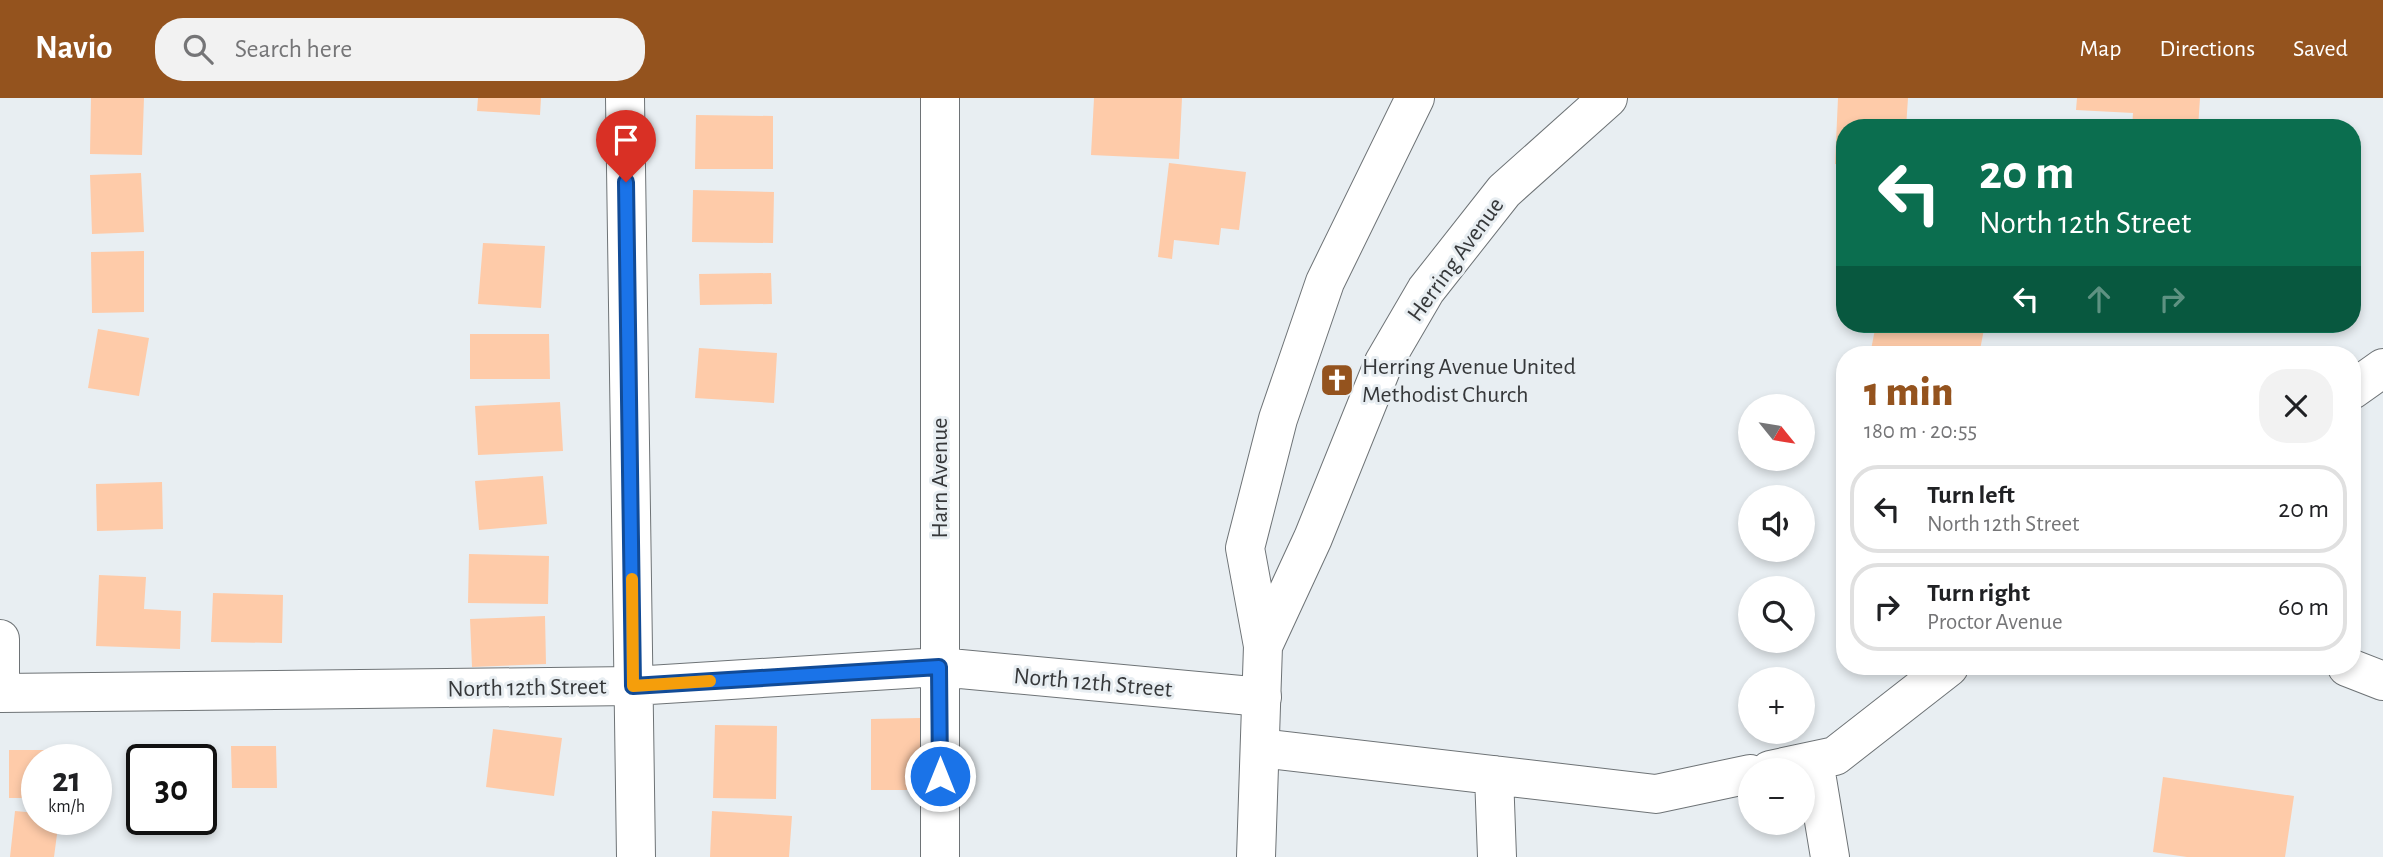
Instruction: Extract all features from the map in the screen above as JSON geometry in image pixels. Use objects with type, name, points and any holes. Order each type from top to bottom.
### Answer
[{"type":"street","points":[[625,98],[636,857]]},
{"type":"street","name":"Harn Avenue","points":[[940,98],[940,857]]},
{"type":"street","name":"Herring Avenue","points":[[1256,857],[1263,646],[1245,548],[1278,419],[1325,282],[1415,98]]},
{"type":"street","name":"Herring Avenue","points":[[1263,646],[1313,538],[1384,362],[1426,290],[1504,191],[1608,98]]},
{"type":"street","points":[[2361,384],[2383,368]]},
{"type":"street","points":[[0,639],[0,693]]},
{"type":"street","name":"North 12th Street","points":[[0,693],[633,686],[939,667],[1262,697]]},
{"type":"street","points":[[2361,672],[2383,681]]},
{"type":"street","points":[[1815,761],[1835,756],[1939,675]]},
{"type":"street","points":[[1260,748],[1656,794],[1738,777]]},
{"type":"street","points":[[1815,767],[1830,857]]},
{"type":"street","points":[[1494,775],[1497,857]]},
{"type":"building","points":[[91,98],[144,98],[142,155],[90,154]]},
{"type":"building","points":[[478,98],[541,98],[540,115],[477,111]]},
{"type":"building","points":[[1094,98],[1182,98],[1179,159],[1091,155]]},
{"type":"building","points":[[1838,98],[1908,98],[1907,119],[1837,119]]},
{"type":"building","points":[[2077,98],[2200,98],[2199,119],[2133,119],[2133,113],[2076,110]]},
{"type":"building","points":[[696,115],[773,116],[773,169],[695,169]]},
{"type":"building","points":[[1169,163],[1246,172],[1239,230],[1221,228],[1219,245],[1174,240],[1172,259],[1158,257]]},
{"type":"building","points":[[141,173],[144,232],[92,234],[90,175]]},
{"type":"building","points":[[693,190],[774,192],[773,243],[692,242]]},
{"type":"building","points":[[483,243],[545,246],[541,308],[478,304]]},
{"type":"building","points":[[144,251],[144,312],[92,313],[91,252]]},
{"type":"building","points":[[771,273],[772,304],[700,305],[699,274]]},
{"type":"building","points":[[98,329],[149,338],[139,396],[88,388]]},
{"type":"building","points":[[1874,333],[1983,333],[1981,346],[1872,346]]},
{"type":"building","points":[[470,334],[549,334],[550,379],[470,379]]},
{"type":"building","points":[[699,348],[777,353],[774,403],[695,398]]},
{"type":"building","points":[[560,402],[563,451],[478,455],[475,406]]},
{"type":"building","points":[[543,476],[547,524],[479,530],[475,481]]},
{"type":"building","points":[[162,482],[163,529],[97,531],[96,484]]},
{"type":"building","points":[[469,554],[549,556],[548,604],[468,603]]},
{"type":"building","points":[[99,575],[146,577],[144,609],[181,611],[180,649],[96,646]]},
{"type":"building","points":[[213,593],[283,595],[282,643],[211,642]]},
{"type":"building","points":[[545,616],[546,664],[472,667],[470,619]]},
{"type":"building","points":[[920,718],[921,790],[871,790],[871,719]]},
{"type":"building","points":[[715,725],[777,726],[776,799],[713,798]]},
{"type":"building","points":[[493,729],[562,738],[554,796],[486,787]]},
{"type":"building","points":[[231,746],[276,746],[277,788],[232,788]]},
{"type":"building","points":[[9,750],[21,750],[21,798],[9,798]]},
{"type":"building","points":[[2163,777],[2294,796],[2285,857],[2187,857],[2153,852]]},
{"type":"building","points":[[15,811],[21,812],[21,835],[57,835],[54,857],[10,857]]},
{"type":"building","points":[[712,811],[792,816],[789,857],[710,857]]},
{"type":"slow traffic","points":[[632,579],[633,686],[710,681]]},
{"type":"place","name":"Herring Avenue United Methodist Church","points":[[1337,380]]},
{"type":"route","points":[[626,182],[633,686],[939,667],[940,776]]}]
